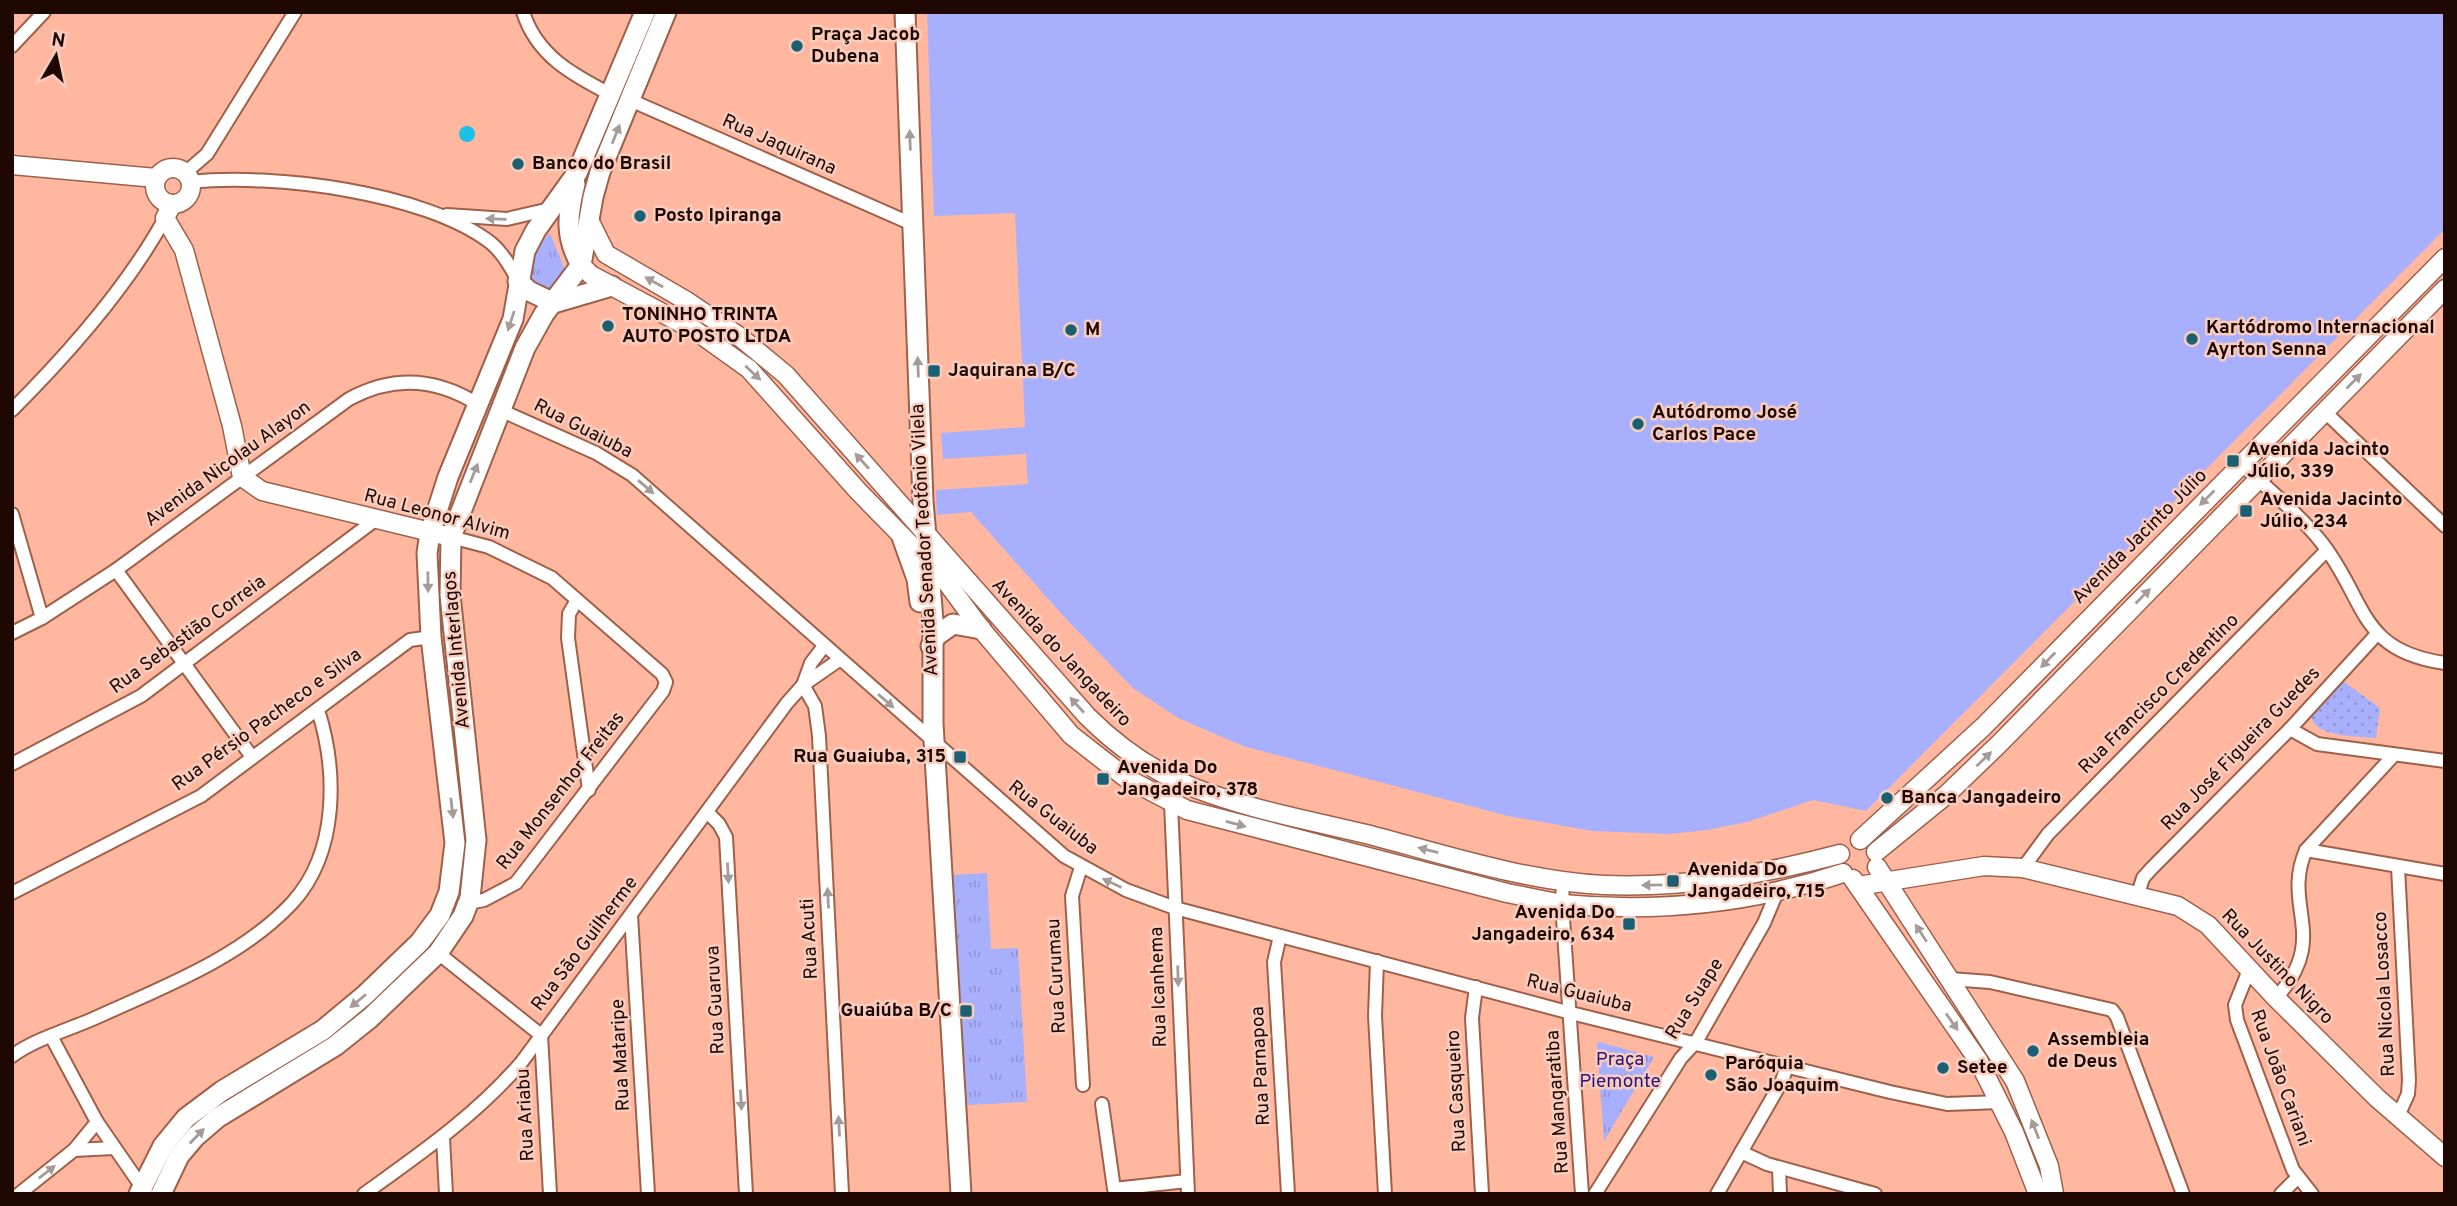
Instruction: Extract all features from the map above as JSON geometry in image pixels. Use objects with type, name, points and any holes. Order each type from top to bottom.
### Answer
[{"type":"main road","name":"Avenida Interlagos","points":[[143,1192],[163,1146],[186,1118],[222,1091],[323,1030],[420,942],[439,915],[449,892],[455,843],[431,636],[427,553],[430,533],[440,498],[513,319],[518,281],[526,251],[550,209],[577,173],[645,12]]},
{"type":"main road","name":"Avenida Interlagos","points":[[161,1194],[180,1156],[210,1124],[335,1046],[370,1018],[438,953],[453,934],[468,903],[476,840],[450,595],[451,537],[533,331],[581,265],[600,172],[666,12]]},
{"type":"main road","name":"Avenida Senador Teotônio Vilela","points":[[905,12],[924,533],[933,620],[931,647],[934,740],[961,1194]]},
{"type":"main road","points":[[577,173],[569,211],[568,236],[581,265]]},
{"type":"main road","points":[[518,281],[529,291],[554,303],[612,286]]},
{"type":"main road","points":[[902,537],[918,579],[924,630],[931,647]]},
{"type":"main road","points":[[931,647],[936,636],[953,624],[981,629]]},
{"type":"street","points":[[12,46],[44,12]]},
{"type":"street","points":[[12,410],[44,378],[111,296],[154,238],[168,211],[187,198],[188,177],[206,154],[295,12]]},
{"type":"street","points":[[523,12],[552,59],[563,69],[610,94]]},
{"type":"street","name":"Rua Jaquirana","points":[[630,100],[912,224]]},
{"type":"street","points":[[12,165],[156,178],[170,168],[188,177],[308,186],[385,199],[441,214],[507,219],[550,209]]},
{"type":"street","points":[[156,178],[156,193],[168,211],[184,250],[232,426],[242,477]]},
{"type":"street","points":[[441,214],[491,243],[505,257],[518,281]]},
{"type":"street","name":"Avenida do Jangadeiro","points":[[590,222],[606,254],[685,300],[740,337],[786,375],[1087,716],[1127,752],[1175,780],[1209,793],[1273,811],[1563,881],[1638,885],[1712,882],[1840,854]]},
{"type":"street","name":"Avenida Jacinto Júlio","points":[[1860,840],[1966,744],[2445,258]]},
{"type":"street","name":"Avenida do Jangadeiro","points":[[581,265],[612,286],[674,318],[749,369],[902,537],[929,563],[1071,735],[1126,778],[1171,803],[1270,833],[1562,904],[1601,908],[1677,906],[1851,879]]},
{"type":"street","points":[[1851,879],[1867,877],[1877,858],[1999,744],[2445,289]]},
{"type":"street","points":[[674,318],[685,300]]},
{"type":"street","name":"Avenida Nicolau Alayon","points":[[12,633],[41,618],[116,570],[349,399],[370,387],[414,381],[438,385],[479,405]]},
{"type":"street","name":"Rua Guaiuba","points":[[500,410],[596,453],[632,475],[839,660],[934,740],[1004,806],[1081,867],[1126,890],[1175,908],[1280,936],[1571,1013],[1787,1066],[1947,1104],[1974,1106],[2000,1102]]},
{"type":"street","points":[[2324,411],[2445,526]]},
{"type":"street","points":[[2241,464],[2312,531],[2327,550],[2377,634],[2406,655],[2445,663]]},
{"type":"street","name":"Rua Leonor Alvim","points":[[242,477],[262,491],[489,547],[527,564],[552,578],[666,681]]},
{"type":"street","points":[[12,514],[41,618]]},
{"type":"street","name":"Rua Sebastião Correia","points":[[12,764],[132,702],[375,520]]},
{"type":"street","name":"Rua Francisco Credentino","points":[[2023,868],[2048,834],[2327,550]]},
{"type":"street","points":[[116,570],[186,662],[252,757]]},
{"type":"street","points":[[577,600],[569,614],[568,638],[589,790]]},
{"type":"street","name":"Rua José Figueira Guedes","points":[[2137,894],[2143,878],[2151,869],[2290,729],[2377,634]]},
{"type":"street","name":"Rua Pérsio Pacheco e Silva","points":[[12,893],[184,806],[410,640],[431,636]]},
{"type":"street","name":"Rua São Guilherme","points":[[364,1194],[443,1138],[492,1096],[541,1035],[803,685],[811,663],[824,646]]},
{"type":"street","name":"Rua São Guilherme","points":[[803,685],[839,660]]},
{"type":"street","name":"Rua Monsenhor Freitas","points":[[468,903],[484,900],[516,883],[663,691],[666,681]]},
{"type":"street","name":"Rua Acuti","points":[[803,685],[815,706],[819,736],[842,1194]]},
{"type":"street","points":[[12,1056],[209,962],[246,941],[294,901],[321,850],[331,804],[325,736],[318,709]]},
{"type":"street","points":[[2290,729],[2317,744],[2445,761]]},
{"type":"street","points":[[2276,998],[2296,972],[2304,952],[2299,870],[2306,850],[2393,755]]},
{"type":"street","name":"Rua Icanhema","points":[[1175,780],[1171,803],[1188,1187]]},
{"type":"street","name":"Rua Guaruva","points":[[707,812],[719,824],[726,837],[746,1194]]},
{"type":"street","points":[[2038,1194],[2000,1102],[1978,1060],[1839,864],[1840,854],[1848,844],[1860,840],[1870,844],[1888,882],[2015,1081],[2049,1166],[2054,1194]]},
{"type":"street","points":[[2306,850],[2445,873]]},
{"type":"street","points":[[1877,858],[1917,875]]},
{"type":"street","name":"Rua Justino Nigro","points":[[1851,879],[1888,882],[1917,875],[1984,866],[2023,868],[2161,900],[2194,915],[2208,925],[2276,998],[2398,1116],[2445,1157]]},
{"type":"street","name":"Rua Curumau","points":[[1081,867],[1072,896],[1083,1085]]},
{"type":"street","name":"Rua Nicola Losacco","points":[[2398,867],[2409,1080],[2408,1094],[2398,1116]]},
{"type":"street","name":"Rua Mangaratiba","points":[[1563,881],[1562,904],[1582,1194]]},
{"type":"street","name":"Rua Suape","points":[[1595,1194],[1681,1058],[1696,1042],[1764,923],[1777,892]]},
{"type":"street","name":"Rua Mataripe","points":[[631,915],[648,1194]]},
{"type":"street","name":"Rua Parnapoa","points":[[1280,936],[1274,962],[1288,1194]]},
{"type":"street","points":[[438,953],[541,1035]]},
{"type":"street","points":[[1377,961],[1375,1016],[1385,1194]]},
{"type":"street","name":"Rua João Cariani","points":[[2249,970],[2235,1005],[2237,1020],[2297,1178],[2312,1194]]},
{"type":"street","points":[[1950,979],[1990,982],[2112,1010],[2117,1017],[2183,1194]]},
{"type":"street","name":"Rua Casqueiro","points":[[1476,987],[1472,1018],[1482,1194]]},
{"type":"street","name":"Rua Ariabu","points":[[541,1035],[550,1194]]},
{"type":"street","points":[[52,1038],[97,1122],[143,1192]]},
{"type":"street","points":[[1717,1194],[1782,1081],[1787,1066]]},
{"type":"street","points":[[1102,1104],[1114,1189],[1188,1187]]},
{"type":"street","points":[[19,1194],[74,1150],[97,1122]]},
{"type":"street","points":[[443,1138],[446,1194]]},
{"type":"street","points":[[74,1150],[114,1148]]},
{"type":"street","points":[[1741,1152],[1779,1168],[1873,1193]]},
{"type":"street","points":[[1779,1168],[1780,1194]]},
{"type":"street","points":[[2281,1194],[2297,1178]]},
{"type":"green space","name":"Autódromo José Carlos Pace","points":[[2445,12],[2445,229],[1866,811],[1813,800],[1747,822],[1707,830],[1669,834],[1592,831],[1508,816],[1243,746],[1178,718],[1133,688],[1067,620],[971,512],[937,515],[936,490],[1028,484],[1026,454],[943,459],[941,433],[1025,427],[1015,213],[934,216],[927,13]]},
{"type":"green space","points":[[550,233],[566,273],[549,296],[531,289],[529,273],[535,252]]},
{"type":"green space","points":[[2343,681],[2380,708],[2376,738],[2328,732],[2314,723],[2311,716]]},
{"type":"green space","points":[[987,873],[991,949],[1018,948],[1027,1102],[967,1105],[953,875]]},
{"type":"green space","name":"Praça Piemonte","points":[[1597,1043],[1654,1057],[1604,1141]]},
{"type":"shaded area","points":[[467,126],[475,134],[467,142],[459,134]]},
{"type":"place","name":"Praça Jacob Dubena","points":[[797,46]]},
{"type":"place","name":"Banco do Brasil","points":[[518,164]]},
{"type":"place","name":"Posto Ipiranga","points":[[640,216]]},
{"type":"place","name":"TONINHO TRINTA AUTO POSTO LTDA","points":[[608,326]]},
{"type":"place","name":"M","points":[[1071,330]]},
{"type":"place","name":"Kartódromo Internacional Ayrton Senna","points":[[2192,339]]},
{"type":"place","name":"Jaquirana B/C","points":[[934,371]]},
{"type":"place","name":"Autódromo José Carlos Pace","points":[[1638,424]]},
{"type":"place","name":"Avenida Jacinto Júlio, 339","points":[[2233,461]]},
{"type":"place","name":"Avenida Jacinto Júlio, 234","points":[[2246,511]]},
{"type":"place","name":"Rua Guaiuba, 315","points":[[960,757]]},
{"type":"place","name":"Avenida Do Jangadeiro, 378","points":[[1103,779]]},
{"type":"place","name":"Banca Jangadeiro","points":[[1887,798]]},
{"type":"place","name":"Avenida Do Jangadeiro, 715","points":[[1673,881]]},
{"type":"place","name":"Avenida Do Jangadeiro, 634","points":[[1629,924]]},
{"type":"place","name":"Guaiúba B/C","points":[[966,1011]]},
{"type":"place","name":"Assembleia de Deus","points":[[2033,1051]]},
{"type":"place","name":"Setee","points":[[1943,1068]]},
{"type":"place","name":"Paróquia São Joaquim","points":[[1711,1075]]}]
